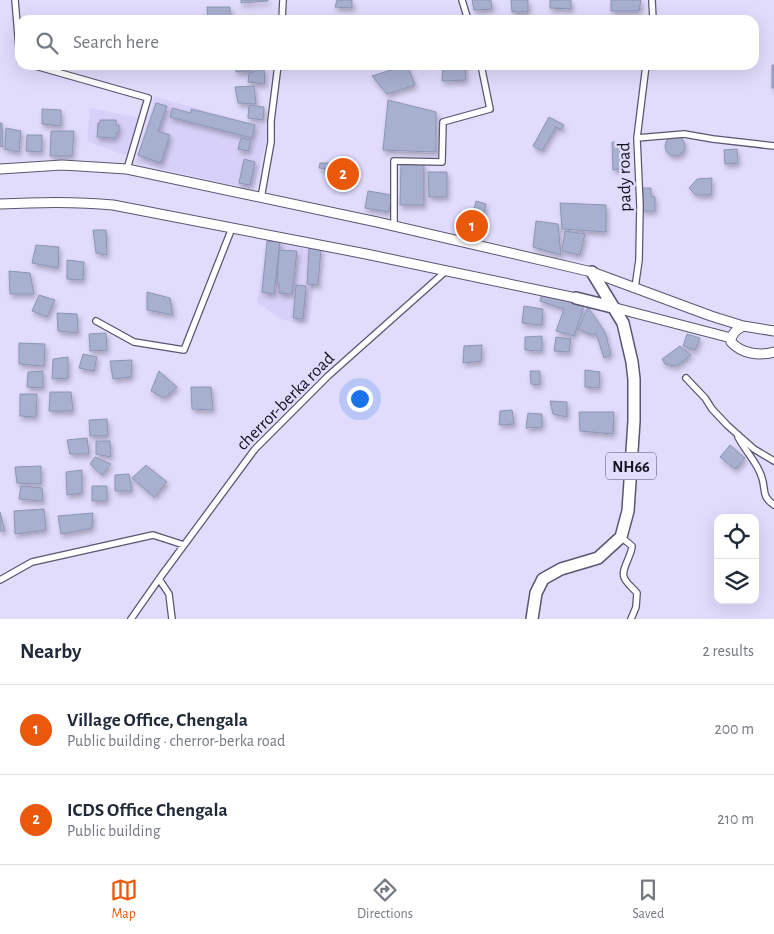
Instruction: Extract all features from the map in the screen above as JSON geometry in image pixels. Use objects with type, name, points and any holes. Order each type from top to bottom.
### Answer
[{"type":"highway","name":"NH66","points":[[592,272],[623,323],[634,380],[628,511],[621,537]]},
{"type":"highway","points":[[576,298],[612,307]]},
{"type":"highway","points":[[532,619],[536,593],[543,579],[561,569],[598,558],[621,537]]},
{"type":"street","points":[[14,0],[16,15]]},
{"type":"street","points":[[282,15],[283,0]]},
{"type":"street","points":[[462,0],[466,15]]},
{"type":"street","points":[[652,0],[653,15]]},
{"type":"street","points":[[50,70],[148,98],[126,170]]},
{"type":"street","points":[[261,198],[271,142],[277,70]]},
{"type":"street","points":[[394,226],[394,161],[442,162],[443,122],[490,109],[482,70]]},
{"type":"street","name":"pady road","points":[[635,288],[639,260],[640,206],[637,138],[645,70]]},
{"type":"street","points":[[637,138],[684,134],[774,146]]},
{"type":"street","points":[[0,169],[62,165],[126,170],[261,198],[394,226],[592,272],[743,326],[774,331]]},
{"type":"street","points":[[0,204],[48,201],[105,204],[576,298]]},
{"type":"street","points":[[96,320],[134,342],[184,350],[232,228]]},
{"type":"street","name":"cherror-berka road","points":[[131,619],[255,449],[328,376],[446,271]]},
{"type":"street","points":[[612,307],[731,338]]},
{"type":"street","points":[[743,326],[731,338],[734,346],[757,354],[774,352]]},
{"type":"street","points":[[686,378],[705,398],[712,409],[736,433],[754,449],[774,461]]},
{"type":"street","points":[[736,433],[762,478],[767,500],[774,505]]},
{"type":"street","points":[[0,580],[32,562],[154,535],[184,545]]},
{"type":"street","points":[[621,537],[632,546],[632,552],[624,572],[624,578],[637,593],[636,606],[631,619]]},
{"type":"street","points":[[159,579],[169,594],[172,619]]},
{"type":"shaded area","points":[[155,97],[269,128],[254,190],[135,163]]},
{"type":"shaded area","points":[[90,108],[140,118],[127,156],[87,141]]},
{"type":"shaded area","points":[[267,241],[321,250],[308,324],[283,320],[257,303]]},
{"type":"building","points":[[241,0],[268,0],[268,1],[241,3]]},
{"type":"building","points":[[337,0],[352,0],[352,8],[335,7]]},
{"type":"building","points":[[472,0],[491,0],[492,9],[474,10]]},
{"type":"building","points":[[511,0],[528,0],[528,12],[512,12]]},
{"type":"building","points":[[550,0],[571,0],[571,9],[550,8]]},
{"type":"building","points":[[611,0],[641,0],[639,11],[611,11]]},
{"type":"building","points":[[207,7],[230,7],[230,15],[208,15]]},
{"type":"building","points":[[772,65],[774,65],[774,88],[772,88]]},
{"type":"building","points":[[236,70],[252,70],[252,71],[236,72]]},
{"type":"building","points":[[264,70],[265,84],[248,82],[249,73]]},
{"type":"building","points":[[391,70],[409,70],[415,85],[387,94],[372,76]]},
{"type":"building","points":[[443,70],[465,70],[466,80],[442,81]]},
{"type":"building","points":[[254,86],[256,104],[238,103],[235,87]]},
{"type":"building","points":[[388,100],[436,112],[436,152],[383,150]]},
{"type":"building","points":[[156,103],[167,106],[158,131],[170,135],[161,163],[138,155]]},
{"type":"building","points":[[249,105],[264,107],[263,120],[248,118]]},
{"type":"building","points":[[172,108],[191,113],[191,109],[255,125],[252,138],[170,117]]},
{"type":"building","points":[[42,109],[61,110],[61,126],[42,124]]},
{"type":"building","points":[[549,117],[564,125],[561,130],[556,127],[542,151],[533,146]]},
{"type":"building","points":[[100,120],[116,120],[116,125],[119,125],[119,132],[116,133],[116,138],[97,137]]},
{"type":"building","points":[[0,123],[2,123],[3,147],[0,146]]},
{"type":"building","points":[[6,128],[21,131],[19,152],[5,149]]},
{"type":"building","points":[[51,131],[74,131],[72,156],[50,156]]},
{"type":"building","points":[[27,135],[42,135],[42,152],[26,151]]},
{"type":"building","points":[[675,136],[682,139],[685,146],[682,153],[675,156],[668,153],[665,146],[668,139]]},
{"type":"building","points":[[241,138],[251,140],[248,151],[238,149]]},
{"type":"building","points":[[612,142],[623,143],[624,168],[613,170]]},
{"type":"building","points":[[737,149],[738,163],[725,164],[724,150]]},
{"type":"building","points":[[244,159],[255,162],[250,185],[239,183]]},
{"type":"building","points":[[320,163],[335,163],[334,175],[329,175],[329,169],[319,168]]},
{"type":"building","points":[[401,164],[424,164],[424,205],[400,205]]},
{"type":"building","points":[[338,165],[350,167],[348,183],[336,182]]},
{"type":"building","points":[[428,172],[447,172],[447,197],[429,197]]},
{"type":"building","points":[[712,178],[711,195],[696,195],[689,188],[697,179]]},
{"type":"building","points":[[642,188],[651,188],[651,196],[655,197],[655,211],[642,211]]},
{"type":"building","points":[[368,191],[392,195],[389,212],[365,208]]},
{"type":"building","points":[[476,201],[486,204],[483,216],[473,214]]},
{"type":"building","points":[[560,203],[606,205],[606,232],[562,229]]},
{"type":"building","points":[[465,220],[479,221],[479,231],[464,230]]},
{"type":"building","points":[[536,221],[558,224],[561,255],[533,247]]},
{"type":"building","points":[[93,230],[106,230],[107,255],[96,253]]},
{"type":"building","points":[[565,231],[585,234],[580,255],[562,251]]},
{"type":"building","points":[[267,241],[280,242],[274,294],[262,292]]},
{"type":"building","points":[[36,245],[59,247],[58,268],[32,263]]},
{"type":"building","points":[[309,248],[321,249],[318,285],[307,284]]},
{"type":"building","points":[[279,250],[297,251],[292,294],[279,293],[279,282],[277,282]]},
{"type":"building","points":[[67,260],[84,262],[83,280],[67,279]]},
{"type":"building","points":[[9,271],[30,273],[34,294],[10,294]]},
{"type":"building","points":[[296,285],[306,286],[303,319],[293,318]]},
{"type":"building","points":[[147,292],[170,298],[173,315],[147,310]]},
{"type":"building","points":[[542,293],[584,306],[574,336],[556,331],[564,309],[540,301]]},
{"type":"building","points":[[39,295],[55,300],[47,317],[32,311]]},
{"type":"building","points":[[524,306],[543,309],[542,325],[522,323]]},
{"type":"building","points":[[588,307],[605,332],[611,354],[604,358],[596,333],[592,335],[578,329]]},
{"type":"building","points":[[57,313],[77,314],[78,333],[58,331]]},
{"type":"building","points":[[106,333],[107,350],[90,351],[89,334]]},
{"type":"building","points":[[687,334],[700,338],[695,350],[683,346]]},
{"type":"building","points":[[542,336],[542,351],[525,350],[525,337]]},
{"type":"building","points":[[556,337],[571,339],[569,352],[554,351]]},
{"type":"building","points":[[19,343],[45,344],[44,366],[19,364]]},
{"type":"building","points":[[482,345],[481,361],[463,363],[464,346]]},
{"type":"building","points":[[680,346],[691,355],[676,366],[665,364],[662,359]]},
{"type":"building","points":[[83,354],[97,357],[94,371],[79,368]]},
{"type":"building","points":[[68,357],[68,378],[52,379],[53,359]]},
{"type":"building","points":[[132,360],[131,377],[113,379],[110,361]]},
{"type":"building","points":[[585,370],[600,372],[599,388],[585,387]]},
{"type":"building","points":[[43,371],[43,388],[27,387],[28,372]]},
{"type":"building","points":[[159,371],[177,387],[164,398],[151,391]]},
{"type":"building","points":[[530,371],[540,371],[540,385],[531,384]]},
{"type":"building","points":[[191,387],[211,387],[213,410],[192,409]]},
{"type":"building","points":[[50,392],[71,392],[73,411],[49,411]]},
{"type":"building","points":[[20,394],[37,394],[36,417],[20,416]]},
{"type":"building","points":[[550,401],[567,402],[567,417],[553,414]]},
{"type":"building","points":[[512,410],[514,424],[499,425],[500,411]]},
{"type":"building","points":[[579,412],[614,412],[613,434],[580,431]]},
{"type":"building","points":[[528,413],[542,414],[542,427],[526,428]]},
{"type":"building","points":[[107,419],[108,436],[90,436],[89,420]]},
{"type":"building","points":[[87,438],[89,454],[70,454],[67,440]]},
{"type":"building","points":[[96,441],[110,441],[111,457],[96,454]]},
{"type":"building","points":[[730,445],[745,458],[735,469],[720,457]]},
{"type":"building","points":[[95,457],[111,464],[102,475],[90,464]]},
{"type":"building","points":[[146,465],[167,482],[154,497],[132,478]]},
{"type":"building","points":[[41,466],[41,484],[17,483],[15,467]]},
{"type":"building","points":[[82,470],[82,493],[67,495],[66,472]]},
{"type":"building","points":[[129,474],[132,491],[115,491],[115,475]]},
{"type":"building","points":[[21,486],[42,488],[43,501],[19,499]]},
{"type":"building","points":[[92,486],[107,486],[107,501],[92,501]]},
{"type":"building","points":[[44,509],[46,530],[15,534],[14,511]]},
{"type":"building","points":[[0,512],[5,531],[0,531]]},
{"type":"building","points":[[93,513],[92,528],[61,534],[58,516]]},
{"type":"place","name":"ICDS Office Chengala","points":[[343,174]]},
{"type":"place","name":"Village Office, Chengala","points":[[472,226]]}]
